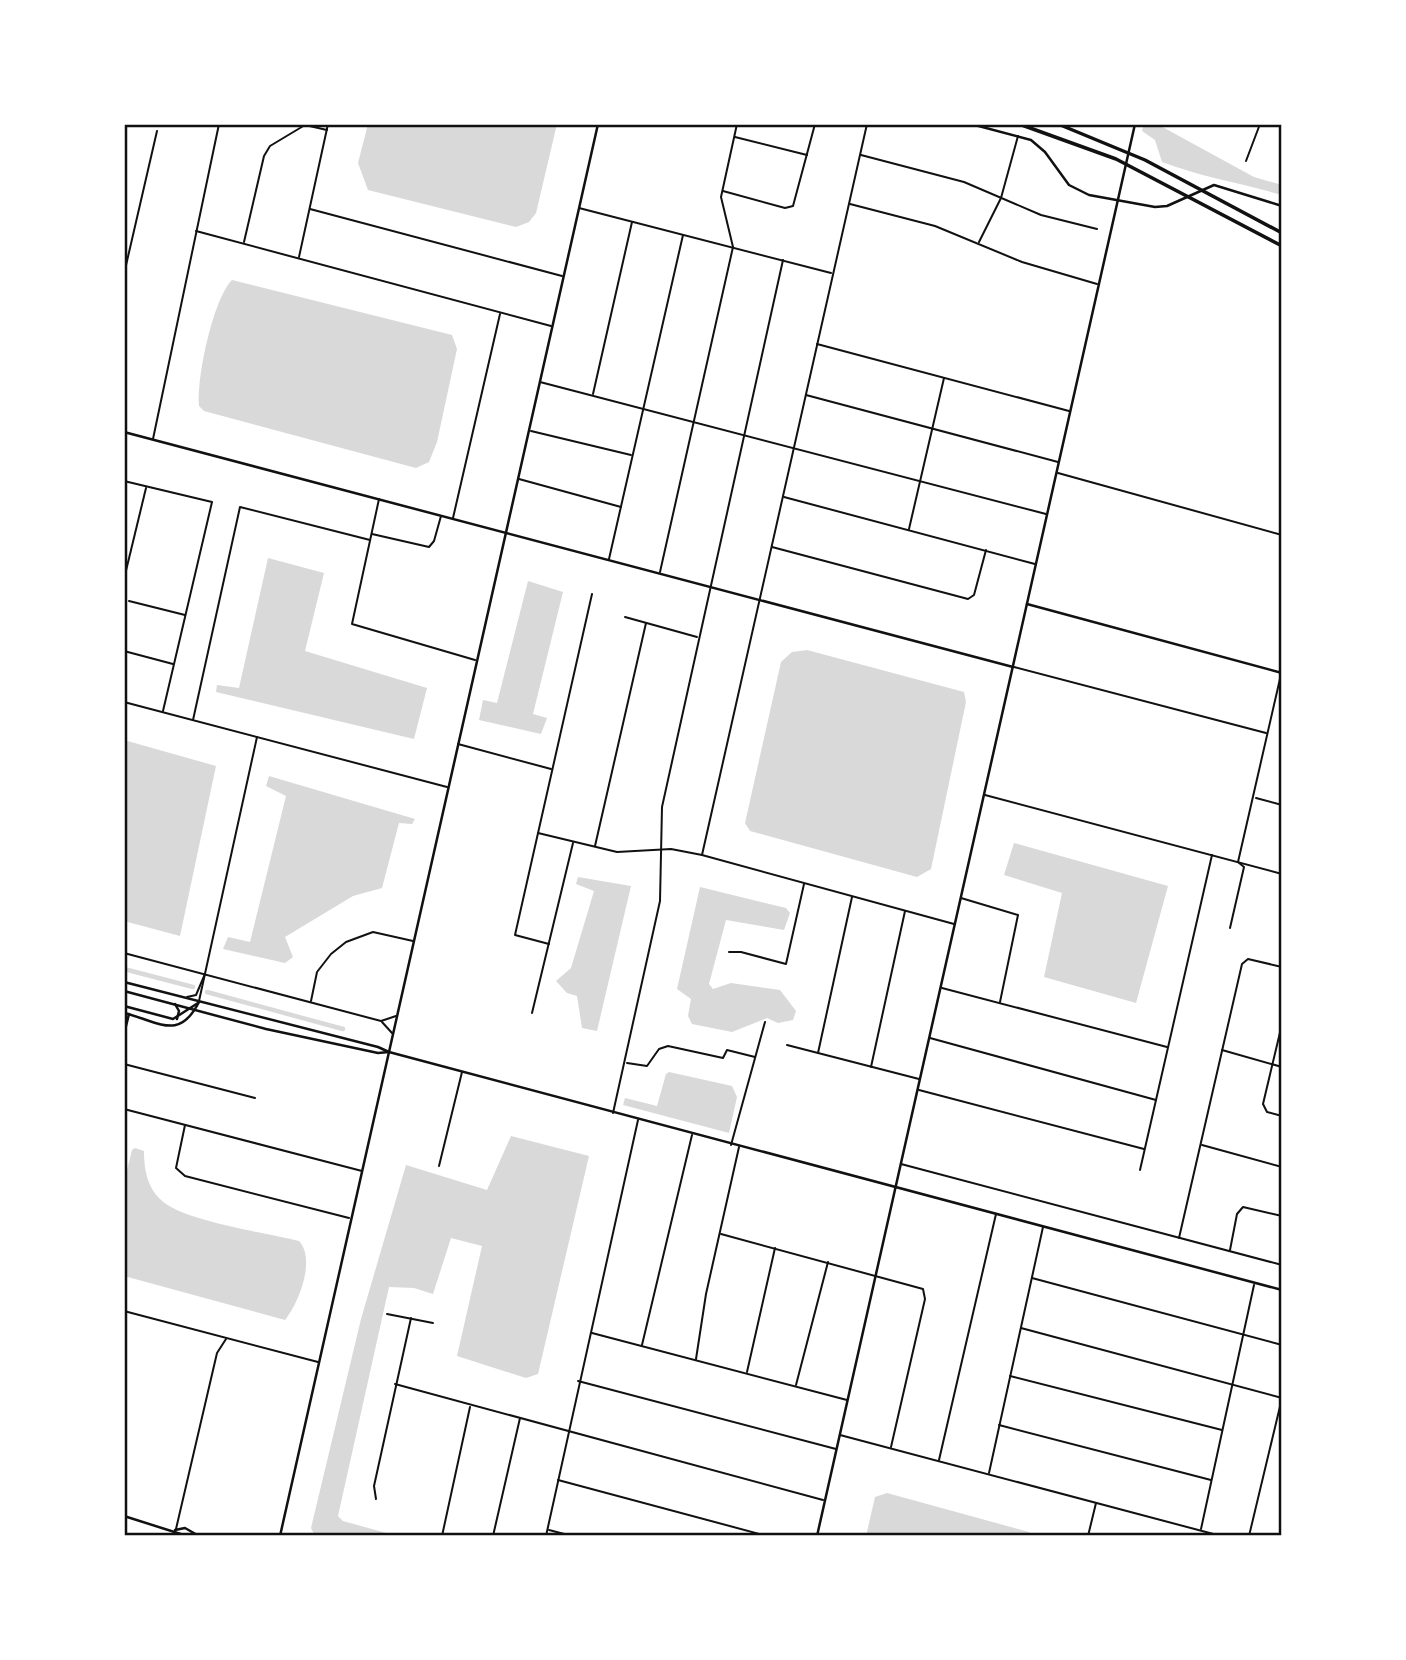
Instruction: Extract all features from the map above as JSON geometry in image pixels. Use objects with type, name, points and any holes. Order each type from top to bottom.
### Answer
[{"type":"highway","points":[[1018,124],[1116,159],[1282,246]]},
{"type":"highway","points":[[1058,124],[1121,149],[1282,233]]},
{"type":"main road","points":[[280,1536],[598,124]]},
{"type":"main road","points":[[971,124],[1018,136],[1039,146],[1069,185],[1078,191],[1118,201],[1167,206],[1214,185],[1282,206]]},
{"type":"main road","points":[[817,1536],[1135,124]]},
{"type":"main road","points":[[124,432],[1013,667]]},
{"type":"main road","points":[[1027,604],[1282,671]]},
{"type":"main road","points":[[124,982],[339,1036],[613,1114],[1282,1290]]},
{"type":"main road","points":[[124,991],[293,1035],[378,1053],[388,1052]]},
{"type":"main road","points":[[127,1014],[167,1025],[183,1025],[199,1002]]},
{"type":"main road","points":[[175,1004],[179,1011],[177,1019]]},
{"type":"main road","points":[[124,1006],[177,1019],[193,1009]]},
{"type":"main road","points":[[127,1014],[139,1010]]},
{"type":"main road","points":[[124,1034],[127,1014]]},
{"type":"main road","points":[[124,1516],[187,1536]]},
{"type":"main road","points":[[175,1530],[184,1528],[199,1536]]},
{"type":"street","points":[[153,440],[219,124]]},
{"type":"street","points":[[299,258],[328,124]]},
{"type":"street","points":[[660,572],[733,247],[722,190],[737,124]]},
{"type":"street","points":[[722,190],[785,208],[793,206],[815,124]]},
{"type":"street","points":[[702,855],[867,124]]},
{"type":"street","points":[[1247,161],[1260,124]]},
{"type":"street","points":[[244,243],[264,156],[270,146],[305,125],[327,130]]},
{"type":"street","points":[[124,274],[157,131]]},
{"type":"street","points":[[734,136],[808,156]]},
{"type":"street","points":[[978,243],[1001,198],[1018,136]]},
{"type":"street","points":[[860,155],[964,182],[1041,215],[1097,229]]},
{"type":"street","points":[[849,204],[935,226],[1022,262],[1098,284]]},
{"type":"street","points":[[579,208],[832,273]]},
{"type":"street","points":[[310,209],[563,276]]},
{"type":"street","points":[[593,395],[632,221]]},
{"type":"street","points":[[196,232],[552,326]]},
{"type":"street","points":[[609,560],[683,235]]},
{"type":"street","points":[[613,1114],[660,901],[662,807],[783,260]]},
{"type":"street","points":[[453,517],[500,313]]},
{"type":"street","points":[[817,344],[1070,411]]},
{"type":"street","points":[[909,530],[944,377]]},
{"type":"street","points":[[539,382],[794,446],[1047,514]]},
{"type":"street","points":[[806,395],[1059,463]]},
{"type":"street","points":[[528,430],[632,456]]},
{"type":"street","points":[[1056,473],[1282,535]]},
{"type":"street","points":[[518,479],[621,507]]},
{"type":"street","points":[[124,481],[212,502],[163,712]]},
{"type":"street","points":[[124,579],[146,486]]},
{"type":"street","points":[[783,497],[1036,564]]},
{"type":"street","points":[[379,499],[352,624],[477,660]]},
{"type":"street","points":[[193,720],[240,507],[370,540]]},
{"type":"street","points":[[371,533],[429,547],[434,541],[441,514]]},
{"type":"street","points":[[771,547],[968,599],[974,596],[986,550]]},
{"type":"street","points":[[549,944],[515,935],[592,594]]},
{"type":"street","points":[[129,601],[186,616]]},
{"type":"street","points":[[625,617],[698,637]]},
{"type":"street","points":[[594,847],[646,623]]},
{"type":"street","points":[[124,651],[174,664]]},
{"type":"street","points":[[1013,667],[1267,733]]},
{"type":"street","points":[[1238,862],[1282,671]]},
{"type":"street","points":[[124,702],[448,787]]},
{"type":"street","points":[[199,1002],[257,737]]},
{"type":"street","points":[[457,743],[552,769]]},
{"type":"street","points":[[984,795],[1282,874]]},
{"type":"street","points":[[1254,797],[1282,805]]},
{"type":"street","points":[[538,833],[617,852],[671,849],[702,855],[955,924]]},
{"type":"street","points":[[533,1013],[573,842]]},
{"type":"street","points":[[1140,1170],[1212,855]]},
{"type":"street","points":[[1230,928],[1244,867],[1238,862]]},
{"type":"street","points":[[729,952],[741,952],[786,964],[804,883]]},
{"type":"street","points":[[818,1053],[852,896]]},
{"type":"street","points":[[961,898],[1018,915],[999,1003]]},
{"type":"street","points":[[871,1067],[905,911]]},
{"type":"street","points":[[311,1002],[317,972],[331,954],[346,942],[373,932],[414,942]]},
{"type":"street","points":[[124,953],[381,1021],[393,1033]]},
{"type":"street","points":[[1179,1239],[1240,971],[1248,959],[1282,967]]},
{"type":"street","points":[[181,998],[196,995],[206,973]]},
{"type":"street","points":[[940,987],[1168,1048]]},
{"type":"street","points":[[381,1021],[396,1016]]},
{"type":"street","points":[[731,1145],[765,1022]]},
{"type":"street","points":[[1280,1025],[1263,1104],[1267,1112],[1282,1116]]},
{"type":"street","points":[[930,1038],[1157,1100]]},
{"type":"street","points":[[787,1045],[920,1079]]},
{"type":"street","points":[[625,1062],[647,1066],[659,1049],[667,1046],[723,1058],[727,1050],[755,1057]]},
{"type":"street","points":[[1222,1050],[1282,1067]]},
{"type":"street","points":[[124,1063],[255,1098]]},
{"type":"street","points":[[439,1166],[462,1072]]},
{"type":"street","points":[[918,1089],[1145,1150]]},
{"type":"street","points":[[124,1108],[363,1171]]},
{"type":"street","points":[[546,1536],[556,1480],[638,1120]]},
{"type":"street","points":[[186,1124],[176,1168],[185,1176],[352,1219]]},
{"type":"street","points":[[642,1346],[692,1135]]},
{"type":"street","points":[[1201,1145],[1282,1167]]},
{"type":"street","points":[[695,1360],[706,1294],[739,1147]]},
{"type":"street","points":[[901,1164],[1282,1265]]},
{"type":"street","points":[[1229,1251],[1237,1214],[1243,1207],[1282,1216]]},
{"type":"street","points":[[939,1461],[996,1214]]},
{"type":"street","points":[[988,1474],[1043,1227]]},
{"type":"street","points":[[721,1234],[920,1286],[925,1298],[891,1448]]},
{"type":"street","points":[[746,1373],[775,1247]]},
{"type":"street","points":[[796,1386],[828,1262]]},
{"type":"street","points":[[1032,1278],[1282,1345]]},
{"type":"street","points":[[1200,1530],[1254,1283]]},
{"type":"street","points":[[124,1311],[319,1362]]},
{"type":"street","points":[[387,1314],[433,1324]]},
{"type":"street","points":[[376,1499],[374,1486],[411,1318]]},
{"type":"street","points":[[1021,1328],[1282,1398],[1250,1536]]},
{"type":"street","points":[[590,1332],[848,1400]]},
{"type":"street","points":[[175,1530],[217,1353],[226,1338]]},
{"type":"street","points":[[1010,1376],[1223,1431]]},
{"type":"street","points":[[578,1381],[837,1449]]},
{"type":"street","points":[[395,1384],[826,1500]]},
{"type":"street","points":[[442,1536],[471,1405]]},
{"type":"street","points":[[493,1536],[520,1418]]},
{"type":"street","points":[[999,1425],[1212,1480]]},
{"type":"street","points":[[840,1435],[1222,1536]]},
{"type":"street","points":[[556,1480],[766,1536]]},
{"type":"street","points":[[1088,1536],[1096,1502]]},
{"type":"street","points":[[548,1529],[572,1536]]},
{"type":"shaded area","points":[[368,124],[557,124],[536,213],[529,222],[516,227],[368,190],[358,163]]},
{"type":"shaded area","points":[[1144,124],[1157,124],[1254,177],[1282,185],[1282,195],[1162,162],[1155,140],[1142,131]]},
{"type":"shaded area","points":[[232,280],[452,335],[457,349],[437,442],[429,462],[416,468],[204,411],[199,406],[199,394],[207,340],[218,304]]},
{"type":"shaded area","points":[[268,558],[324,573],[305,651],[427,688],[414,739],[216,692],[217,685],[239,688]]},
{"type":"shaded area","points":[[528,581],[563,592],[533,714],[547,718],[541,734],[479,720],[483,700],[497,703]]},
{"type":"shaded area","points":[[807,650],[964,692],[966,702],[931,869],[917,877],[750,831],[745,823],[781,662],[792,652]]},
{"type":"shaded area","points":[[124,740],[216,766],[180,936],[124,921]]},
{"type":"shaded area","points":[[269,776],[415,819],[412,824],[399,823],[382,888],[353,896],[285,937],[293,957],[285,963],[223,949],[228,937],[250,942],[286,796],[266,786]]},
{"type":"shaded area","points":[[1014,843],[1168,886],[1136,1003],[1044,977],[1062,893],[1004,875]]},
{"type":"shaded area","points":[[578,877],[631,886],[597,1031],[582,1028],[577,996],[567,993],[556,981],[571,968],[594,891],[576,884]]},
{"type":"shaded area","points":[[700,887],[786,908],[790,913],[784,930],[726,920],[709,984],[713,989],[731,983],[780,990],[796,1011],[793,1020],[778,1023],[767,1018],[732,1032],[692,1024],[688,1016],[691,999],[677,989]]},
{"type":"shaded area","points":[[669,1072],[732,1086],[737,1097],[729,1133],[623,1105],[625,1098],[657,1106],[666,1074]]},
{"type":"shaded area","points":[[511,1136],[589,1156],[538,1374],[526,1378],[457,1356],[482,1246],[451,1238],[433,1294],[414,1288],[389,1287],[338,1516],[343,1521],[397,1536],[314,1534],[311,1528],[361,1319],[406,1165],[487,1190]]},
{"type":"shaded area","points":[[135,1148],[144,1151],[148,1180],[155,1193],[166,1204],[211,1222],[299,1241],[306,1259],[304,1281],[285,1320],[124,1276],[124,1182],[132,1150]]},
{"type":"shaded area","points":[[887,1493],[1029,1532],[1032,1536],[866,1536],[875,1497]]},
{"type":"waterway","points":[[124,969],[193,987]]},
{"type":"waterway","points":[[207,992],[343,1029]]}]
